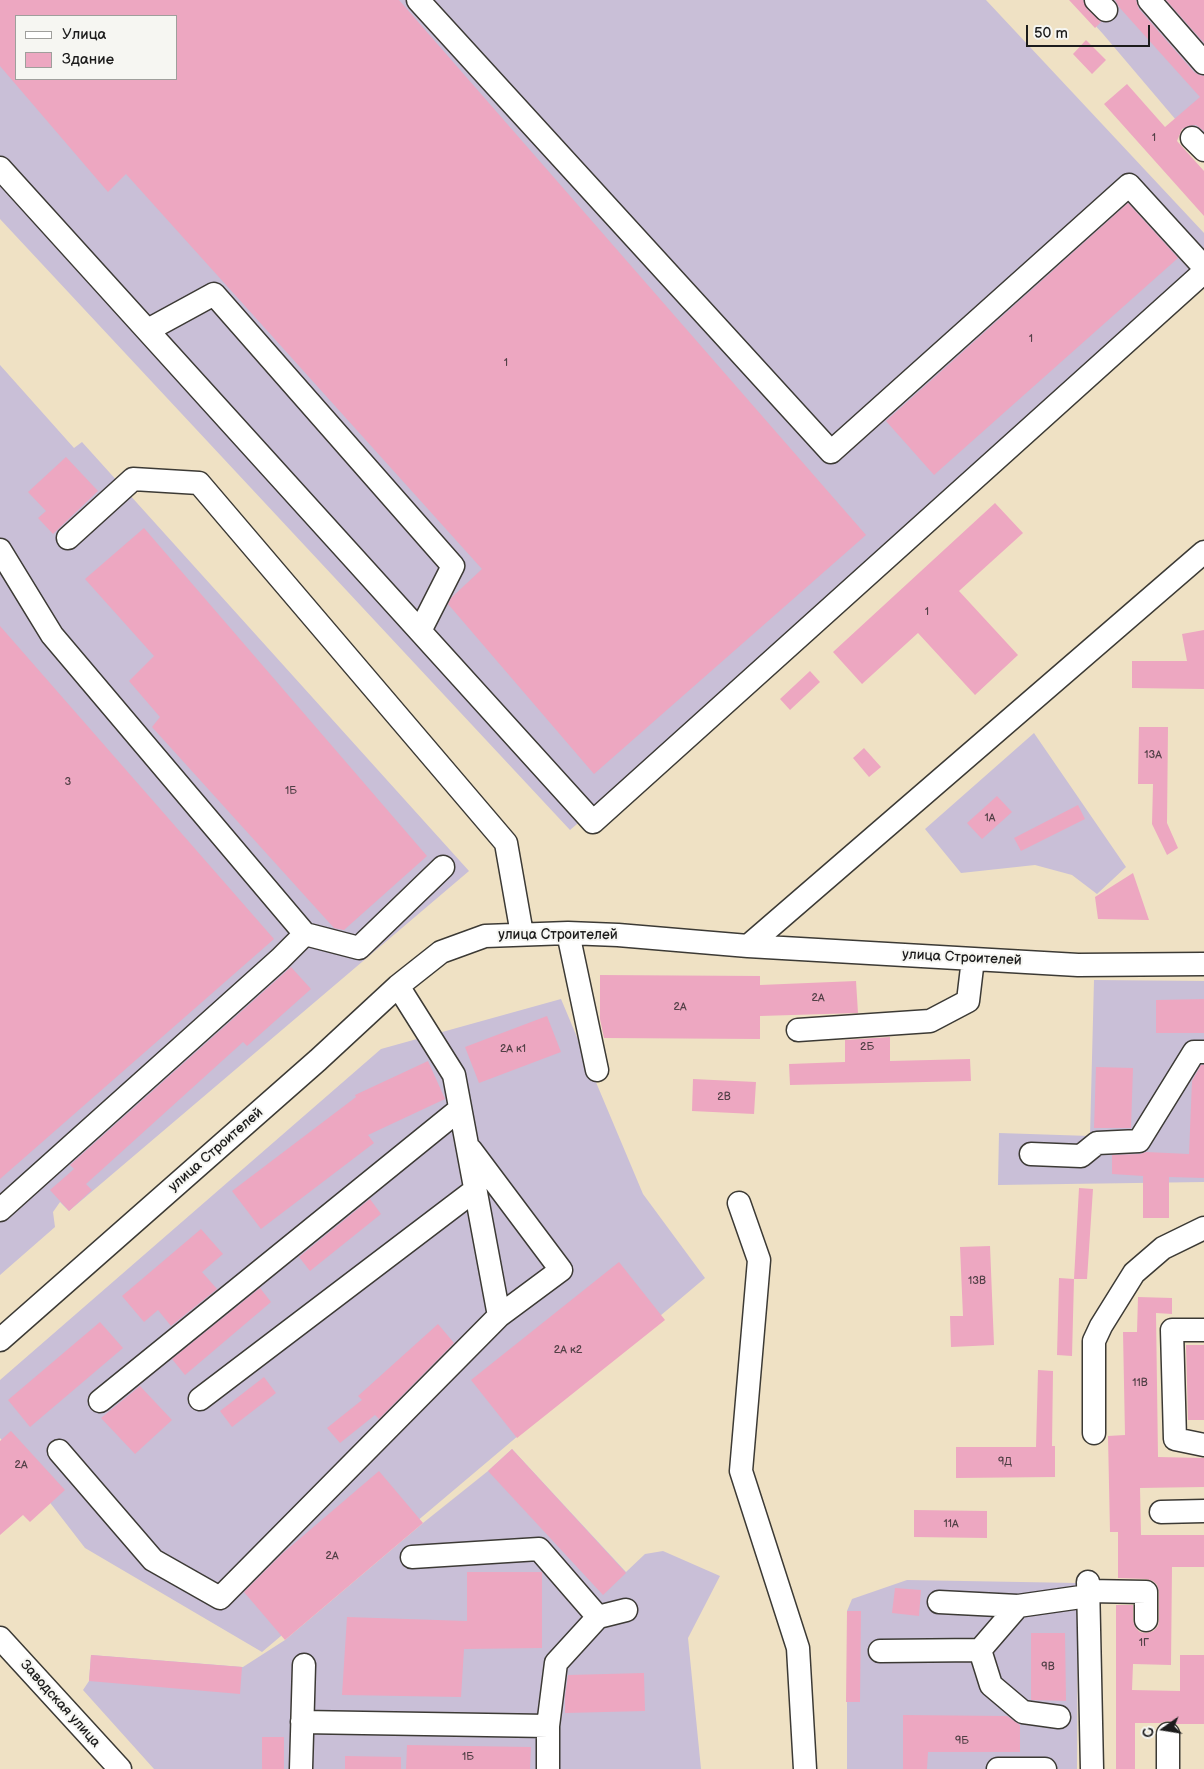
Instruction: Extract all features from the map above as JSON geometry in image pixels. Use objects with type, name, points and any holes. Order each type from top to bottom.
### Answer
[{"type":"street","points":[[418,0],[831,452],[1129,185],[1204,266]]},
{"type":"street","points":[[1149,0],[1204,63]]},
{"type":"street","points":[[0,168],[593,822],[1204,272]]},
{"type":"street","points":[[148,330],[214,294],[453,566],[420,631]]},
{"type":"street","points":[[68,538],[133,479],[199,483],[506,843],[522,934]]},
{"type":"street","points":[[0,550],[52,635],[305,934],[359,948],[443,867]]},
{"type":"street","points":[[748,946],[1204,552]]},
{"type":"street","points":[[568,933],[597,1070]]},
{"type":"street","name":"улица Строителей","points":[[0,1340],[318,1060],[398,986],[441,952],[484,936],[568,933],[618,935],[748,946],[1078,965],[1204,964]]},
{"type":"street","points":[[0,1209],[280,960],[305,934]]},
{"type":"street","points":[[798,1030],[930,1021],[968,1002],[973,959]]},
{"type":"street","points":[[398,986],[454,1075],[499,1316]]},
{"type":"street","points":[[1031,1154],[1081,1156],[1097,1143],[1140,1141],[1194,1052],[1204,1052]]},
{"type":"street","points":[[100,1401],[460,1109]]},
{"type":"street","points":[[59,1451],[153,1560],[220,1598],[499,1316],[561,1270],[467,1145]]},
{"type":"street","points":[[200,1399],[475,1190]]},
{"type":"street","points":[[739,1204],[759,1260],[741,1471],[798,1648],[804,1769]]},
{"type":"street","points":[[1094,1434],[1094,1340],[1101,1326],[1134,1273],[1163,1248],[1204,1228]]},
{"type":"street","points":[[1204,1330],[1172,1330],[1175,1439],[1204,1445]]},
{"type":"street","points":[[1160,1512],[1204,1511]]},
{"type":"street","points":[[412,1557],[539,1549],[598,1617]]},
{"type":"street","points":[[1088,1590],[1092,1769]]},
{"type":"street","points":[[939,1602],[1018,1606],[1088,1590],[1146,1592],[1146,1620]]},
{"type":"street","points":[[880,1651],[980,1650],[1018,1606]]},
{"type":"street","points":[[548,1769],[548,1726],[556,1663],[598,1617],[626,1610]]},
{"type":"street","name":"Заводская улица","points":[[0,1638],[120,1769]]},
{"type":"street","points":[[980,1650],[991,1685],[1023,1712],[1059,1717]]},
{"type":"street","points":[[301,1769],[304,1665]]},
{"type":"street","points":[[302,1722],[548,1726]]},
{"type":"street","points":[[1168,1734],[1168,1769]]},
{"type":"street","points":[[998,1769],[1045,1769]]},
{"type":"shaded area","points":[[0,0],[986,0],[1204,233],[1204,287],[570,830],[0,219]]},
{"type":"shaded area","points":[[1072,0],[1204,0],[1204,153],[1103,34]]},
{"type":"shaded area","points":[[0,365],[74,448],[82,442],[469,871],[69,1211],[60,1202],[53,1212],[55,1227],[0,1275]]},
{"type":"shaded area","points":[[1034,733],[1126,867],[1097,894],[1072,875],[1035,865],[961,873],[925,829]]},
{"type":"shaded area","points":[[1094,980],[1204,981],[1204,1182],[998,1185],[999,1133],[1090,1136]]},
{"type":"shaded area","points":[[561,999],[643,1194],[705,1278],[262,1652],[85,1548],[0,1438],[0,1380],[381,1049]]},
{"type":"shaded area","points":[[512,1449],[626,1572],[645,1554],[663,1551],[720,1576],[688,1638],[701,1769],[154,1769],[83,1690],[89,1681],[91,1655],[243,1667],[285,1640]]},
{"type":"shaded area","points":[[907,1580],[1078,1583],[1077,1769],[847,1769],[847,1611],[852,1599]]},
{"type":"building","points":[[0,0],[399,0],[866,535],[594,774],[448,604],[451,598],[482,569],[126,174],[108,192],[0,66]]},
{"type":"building","points":[[1069,0],[1083,0],[1087,9],[1101,22],[1095,28]]},
{"type":"building","points":[[1115,0],[1136,0],[1139,9],[1194,72],[1204,76],[1204,131],[1196,125],[1188,126],[1182,129],[1177,141],[1204,171],[1204,216],[1104,104],[1127,84],[1165,127],[1200,97],[1119,7]]},
{"type":"building","points":[[1166,0],[1204,0],[1204,43]]},
{"type":"building","points":[[1086,40],[1106,60],[1092,74],[1073,54]]},
{"type":"building","points":[[1128,203],[1178,258],[934,475],[886,421]]},
{"type":"building","points":[[66,457],[98,491],[53,534],[38,518],[46,511],[28,492]]},
{"type":"building","points":[[995,503],[1023,533],[959,591],[1018,655],[975,695],[918,633],[862,684],[833,652]]},
{"type":"building","points":[[144,528],[427,856],[344,930],[334,928],[152,727],[160,717],[129,681],[154,656],[85,579]]},
{"type":"building","points":[[0,626],[274,939],[0,1179]]},
{"type":"building","points":[[1204,630],[1204,689],[1132,688],[1132,661],[1187,661],[1182,634]]},
{"type":"building","points":[[810,671],[820,682],[790,710],[780,699]]},
{"type":"building","points":[[1139,727],[1168,727],[1167,823],[1178,848],[1167,855],[1152,824],[1153,784],[1138,784]]},
{"type":"building","points":[[864,748],[881,767],[869,777],[853,758]]},
{"type":"building","points":[[997,796],[1012,812],[982,839],[967,823]]},
{"type":"building","points":[[1078,805],[1085,819],[1021,851],[1014,838]]},
{"type":"building","points":[[1133,873],[1149,920],[1098,919],[1095,897]]},
{"type":"building","points":[[291,967],[311,989],[247,1046],[243,1042],[86,1184],[92,1190],[69,1211],[50,1190],[74,1169],[70,1165]]},
{"type":"building","points":[[600,975],[760,976],[760,985],[856,981],[858,1013],[760,1016],[760,1039],[604,1038],[600,1019]]},
{"type":"building","points":[[1204,999],[1204,1033],[1156,1033],[1156,1000]]},
{"type":"building","points":[[547,1016],[561,1052],[479,1083],[465,1047]]},
{"type":"building","points":[[890,1037],[890,1061],[970,1059],[971,1081],[790,1085],[789,1064],[845,1062],[845,1040]]},
{"type":"building","points":[[428,1061],[445,1099],[368,1135],[374,1143],[261,1229],[232,1191],[356,1097],[355,1095]]},
{"type":"building","points":[[1201,1065],[1204,1065],[1204,1178],[1169,1177],[1169,1218],[1143,1218],[1143,1176],[1112,1174],[1112,1155],[1146,1152],[1189,1154],[1192,1081]]},
{"type":"building","points":[[1096,1067],[1133,1068],[1131,1128],[1094,1128]]},
{"type":"building","points":[[693,1079],[756,1082],[754,1114],[692,1111]]},
{"type":"building","points":[[1079,1188],[1093,1189],[1087,1279],[1074,1279]]},
{"type":"building","points":[[370,1199],[381,1214],[310,1271],[299,1257]]},
{"type":"building","points":[[201,1229],[223,1254],[202,1272],[217,1289],[171,1326],[158,1310],[144,1322],[122,1296]]},
{"type":"building","points":[[990,1246],[994,1345],[951,1347],[950,1316],[963,1316],[960,1247]]},
{"type":"building","points":[[619,1262],[665,1320],[517,1438],[471,1380]]},
{"type":"building","points":[[1059,1278],[1074,1279],[1072,1356],[1057,1355]]},
{"type":"building","points":[[260,1288],[271,1302],[185,1375],[172,1359]]},
{"type":"building","points":[[1138,1297],[1172,1298],[1172,1314],[1156,1313],[1158,1457],[1204,1458],[1204,1487],[1140,1488],[1141,1535],[1204,1535],[1204,1567],[1172,1567],[1171,1665],[1133,1664],[1132,1690],[1180,1691],[1180,1655],[1204,1655],[1204,1724],[1176,1724],[1168,1721],[1160,1723],[1135,1723],[1135,1769],[1116,1769],[1116,1605],[1133,1605],[1133,1620],[1135,1627],[1140,1632],[1153,1631],[1158,1626],[1159,1620],[1159,1592],[1157,1585],[1153,1581],[1146,1579],[1118,1578],[1118,1532],[1110,1532],[1108,1436],[1125,1435],[1123,1332],[1137,1332]]},
{"type":"building","points":[[100,1322],[123,1348],[30,1427],[8,1400]]},
{"type":"building","points":[[438,1324],[454,1343],[379,1419],[375,1415],[340,1443],[327,1428],[362,1400],[358,1396]]},
{"type":"building","points":[[1186,1345],[1204,1345],[1204,1420],[1188,1420]]},
{"type":"building","points":[[1038,1370],[1053,1371],[1052,1446],[1055,1446],[1055,1477],[956,1478],[956,1447],[1036,1447]]},
{"type":"building","points":[[264,1377],[276,1393],[232,1427],[220,1411]]},
{"type":"building","points":[[140,1386],[172,1420],[135,1454],[101,1418]]},
{"type":"building","points":[[11,1431],[65,1490],[30,1522],[23,1515],[0,1535],[0,1441]]},
{"type":"building","points":[[512,1449],[626,1573],[603,1595],[488,1471]]},
{"type":"building","points":[[379,1471],[423,1523],[285,1640],[244,1592],[283,1553]]},
{"type":"building","points":[[914,1510],[987,1511],[987,1538],[914,1537]]},
{"type":"building","points":[[467,1572],[542,1572],[542,1648],[464,1649],[461,1697],[342,1695],[347,1617],[467,1621]]},
{"type":"building","points":[[895,1588],[921,1590],[919,1616],[892,1613]]},
{"type":"building","points":[[847,1611],[861,1611],[860,1702],[846,1702]]},
{"type":"building","points":[[1031,1633],[1065,1633],[1066,1701],[1031,1700]]},
{"type":"building","points":[[91,1655],[242,1667],[240,1694],[89,1681]]},
{"type":"building","points":[[644,1673],[645,1711],[565,1713],[568,1675]]},
{"type":"building","points":[[903,1715],[1007,1716],[1020,1725],[1020,1752],[928,1752],[927,1769],[903,1769]]},
{"type":"building","points":[[262,1737],[284,1737],[284,1769],[262,1769]]},
{"type":"building","points":[[407,1745],[531,1747],[530,1769],[406,1769]]},
{"type":"building","points":[[345,1756],[401,1757],[401,1769],[345,1769]]}]
